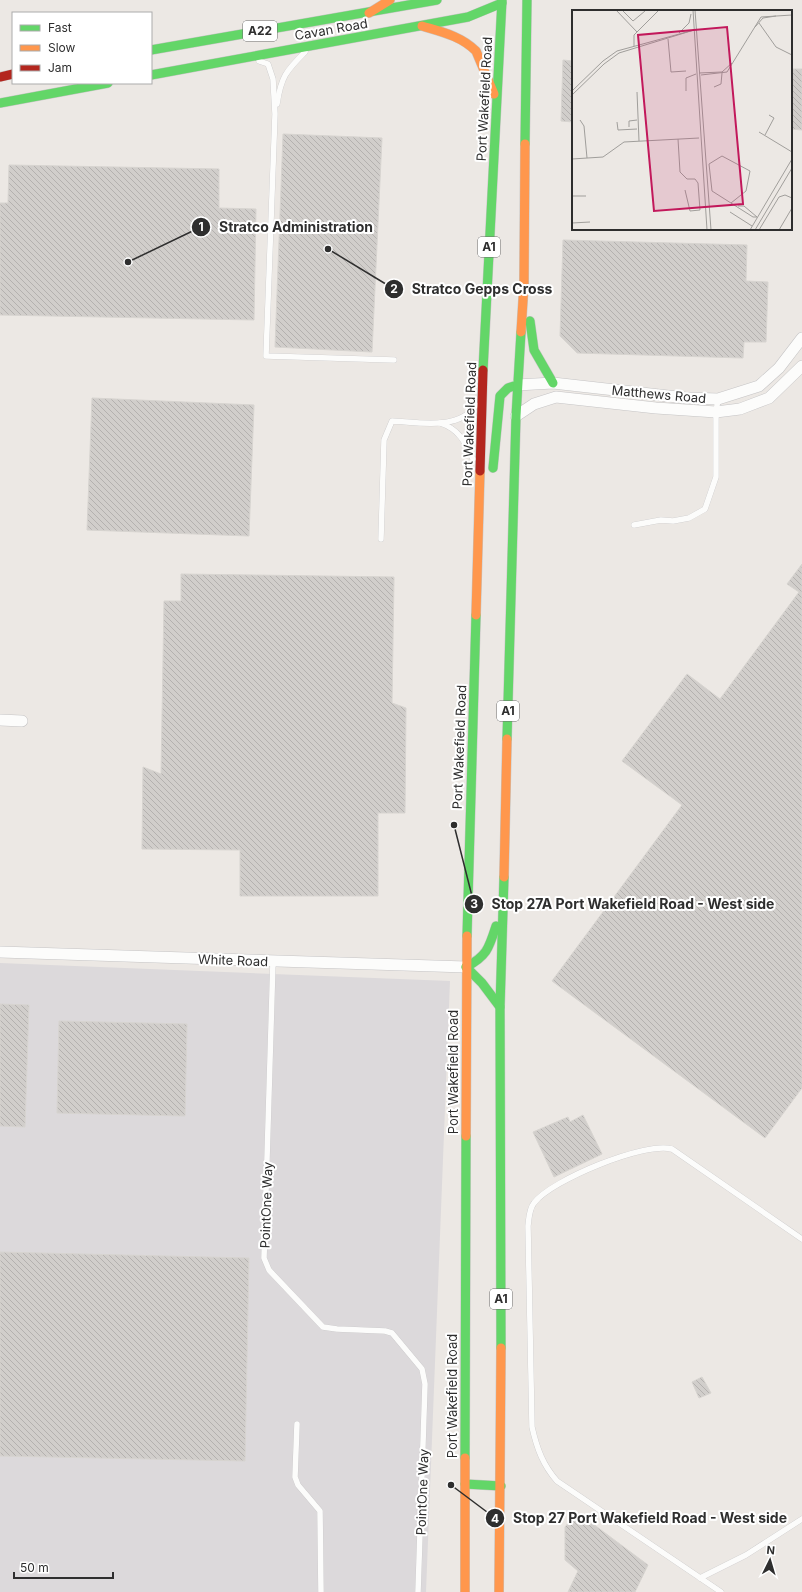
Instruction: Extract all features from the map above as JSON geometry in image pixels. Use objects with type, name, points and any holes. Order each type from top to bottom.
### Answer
[{"type":"main road","points":[[369,12],[390,0]]},
{"type":"main road","name":"Cavan Road","points":[[152,50],[437,0]]},
{"type":"main road","points":[[492,0],[503,1],[510,34]]},
{"type":"main road","name":"A1","points":[[499,1592],[502,1486],[500,1007],[517,385],[524,284],[527,146],[527,0]]},
{"type":"main road","name":"Cavan Road","points":[[152,75],[422,26],[480,14],[503,1]]},
{"type":"main road","name":"Port Wakefield Road","points":[[465,1592],[466,967],[482,396],[496,97],[503,1]]},
{"type":"main road","points":[[422,26],[460,38],[472,46],[476,51],[496,97]]},
{"type":"main road","points":[[516,69],[527,146]]},
{"type":"main road","points":[[0,77],[12,74]]},
{"type":"main road","points":[[0,103],[103,84]]},
{"type":"main road","points":[[524,284],[532,343],[553,383]]},
{"type":"main road","points":[[480,497],[491,478],[500,396],[508,388],[517,385]]},
{"type":"main road","points":[[500,1007],[482,982],[466,967],[482,959],[488,951],[502,910]]},
{"type":"main road","points":[[465,1484],[502,1486]]},
{"type":"street","name":"Matthews Road","points":[[517,385],[553,383],[686,398],[718,399],[759,386],[779,368],[802,338]]},
{"type":"street","name":"Matthews Road","points":[[516,416],[534,404],[556,397],[656,408],[716,412],[740,409],[769,398],[802,366]]},
{"type":"street","points":[[0,720],[22,721]]},
{"type":"street","name":"White Road","points":[[0,952],[466,967]]},
{"type":"lane","points":[[275,114],[280,84],[288,69],[311,46]]},
{"type":"lane","points":[[249,57],[268,64],[273,79],[275,114],[266,356],[394,360]]},
{"type":"lane","points":[[381,539],[384,440],[392,421],[440,423],[456,420],[469,413],[482,396]]},
{"type":"lane","points":[[634,525],[661,520],[673,521],[689,518],[705,509],[716,477],[716,412],[718,399]]},
{"type":"lane","points":[[440,423],[450,426],[462,438],[472,459],[481,470]]},
{"type":"lane","name":"PointOne Way","points":[[274,961],[264,1258],[269,1270],[323,1327],[385,1331],[396,1337],[422,1369],[426,1384],[418,1592]]},
{"type":"lane","points":[[721,1592],[557,1481],[547,1469],[540,1456],[532,1427],[528,1226],[530,1212],[534,1203],[543,1194],[579,1174],[603,1163],[658,1147],[666,1147],[672,1149],[802,1239]]},
{"type":"lane","points":[[297,1424],[295,1477],[298,1486],[320,1511],[321,1592]]},
{"type":"lane","points":[[700,1578],[746,1555],[802,1519]]},
{"type":"shaded area","points":[[0,963],[450,981],[426,1592],[0,1592]]},
{"type":"building","points":[[563,60],[572,61],[572,122],[561,121]]},
{"type":"building","points":[[792,69],[802,69],[802,130],[792,129]]},
{"type":"building","points":[[283,134],[382,138],[372,352],[275,347]]},
{"type":"building","points":[[9,165],[219,169],[219,208],[256,209],[254,320],[0,315],[0,203],[8,203]]},
{"type":"building","points":[[563,240],[747,245],[746,281],[768,282],[766,342],[744,342],[743,358],[577,353],[560,336]]},
{"type":"building","points":[[92,398],[254,405],[249,536],[87,530]]},
{"type":"building","points":[[802,564],[802,1088],[765,1138],[552,981],[682,805],[622,761],[687,674],[720,699],[799,592],[787,584]]},
{"type":"building","points":[[181,574],[394,577],[392,703],[406,708],[405,813],[378,813],[378,896],[240,896],[240,850],[142,849],[143,767],[161,774],[164,601],[181,601]]},
{"type":"building","points":[[0,1004],[29,1005],[25,1127],[0,1126]]},
{"type":"building","points":[[59,1021],[187,1024],[185,1116],[57,1113]]},
{"type":"building","points":[[583,1115],[602,1154],[554,1177],[533,1132],[568,1117],[570,1122]]},
{"type":"building","points":[[0,1252],[249,1258],[245,1461],[0,1456]]},
{"type":"building","points":[[702,1377],[711,1393],[699,1398],[692,1382]]},
{"type":"building","points":[[577,1512],[648,1565],[635,1592],[568,1592],[578,1571],[565,1560],[565,1527]]},
{"type":"traffic: fast","points":[[152,50],[437,0]]},
{"type":"traffic: fast","points":[[483,370],[502,0]]},
{"type":"traffic: fast","points":[[525,144],[527,0]]},
{"type":"traffic: fast","points":[[152,75],[468,17],[502,3]]},
{"type":"traffic: fast","points":[[0,103],[103,84]]},
{"type":"traffic: fast","points":[[530,321],[534,350],[553,383]]},
{"type":"traffic: fast","points":[[507,739],[516,416],[521,332]]},
{"type":"traffic: fast","points":[[493,468],[500,396],[508,388],[517,385]]},
{"type":"traffic: fast","points":[[467,936],[476,615]]},
{"type":"traffic: fast","points":[[501,1348],[500,1007],[504,877]]},
{"type":"traffic: fast","points":[[466,967],[479,959],[486,951],[496,926]]},
{"type":"traffic: fast","points":[[466,967],[482,983],[500,1007]]},
{"type":"traffic: fast","points":[[465,1458],[466,1136]]},
{"type":"traffic: fast","points":[[465,1484],[501,1486]]},
{"type":"traffic: slow","points":[[369,13],[390,0]]},
{"type":"traffic: slow","points":[[422,26],[458,38],[476,51],[494,94]]},
{"type":"traffic: slow","points":[[521,332],[524,284],[525,144]]},
{"type":"traffic: slow","points":[[476,615],[480,471]]},
{"type":"traffic: slow","points":[[504,877],[507,739]]},
{"type":"traffic: slow","points":[[466,1136],[467,936]]},
{"type":"traffic: slow","points":[[499,1592],[501,1348]]},
{"type":"traffic: slow","points":[[465,1458],[465,1592]]},
{"type":"traffic: jam","points":[[0,77],[12,74]]},
{"type":"traffic: jam","points":[[480,471],[483,370]]},
{"type":"place","name":"Stratco Gepps Cross","points":[[328,249]]},
{"type":"place","name":"Stratco Administration","points":[[128,262]]},
{"type":"place","name":"Stop 27A Port Wakefield Road - West side","points":[[454,825]]},
{"type":"place","name":"Stop 27 Port Wakefield Road - West side","points":[[451,1485]]}]
